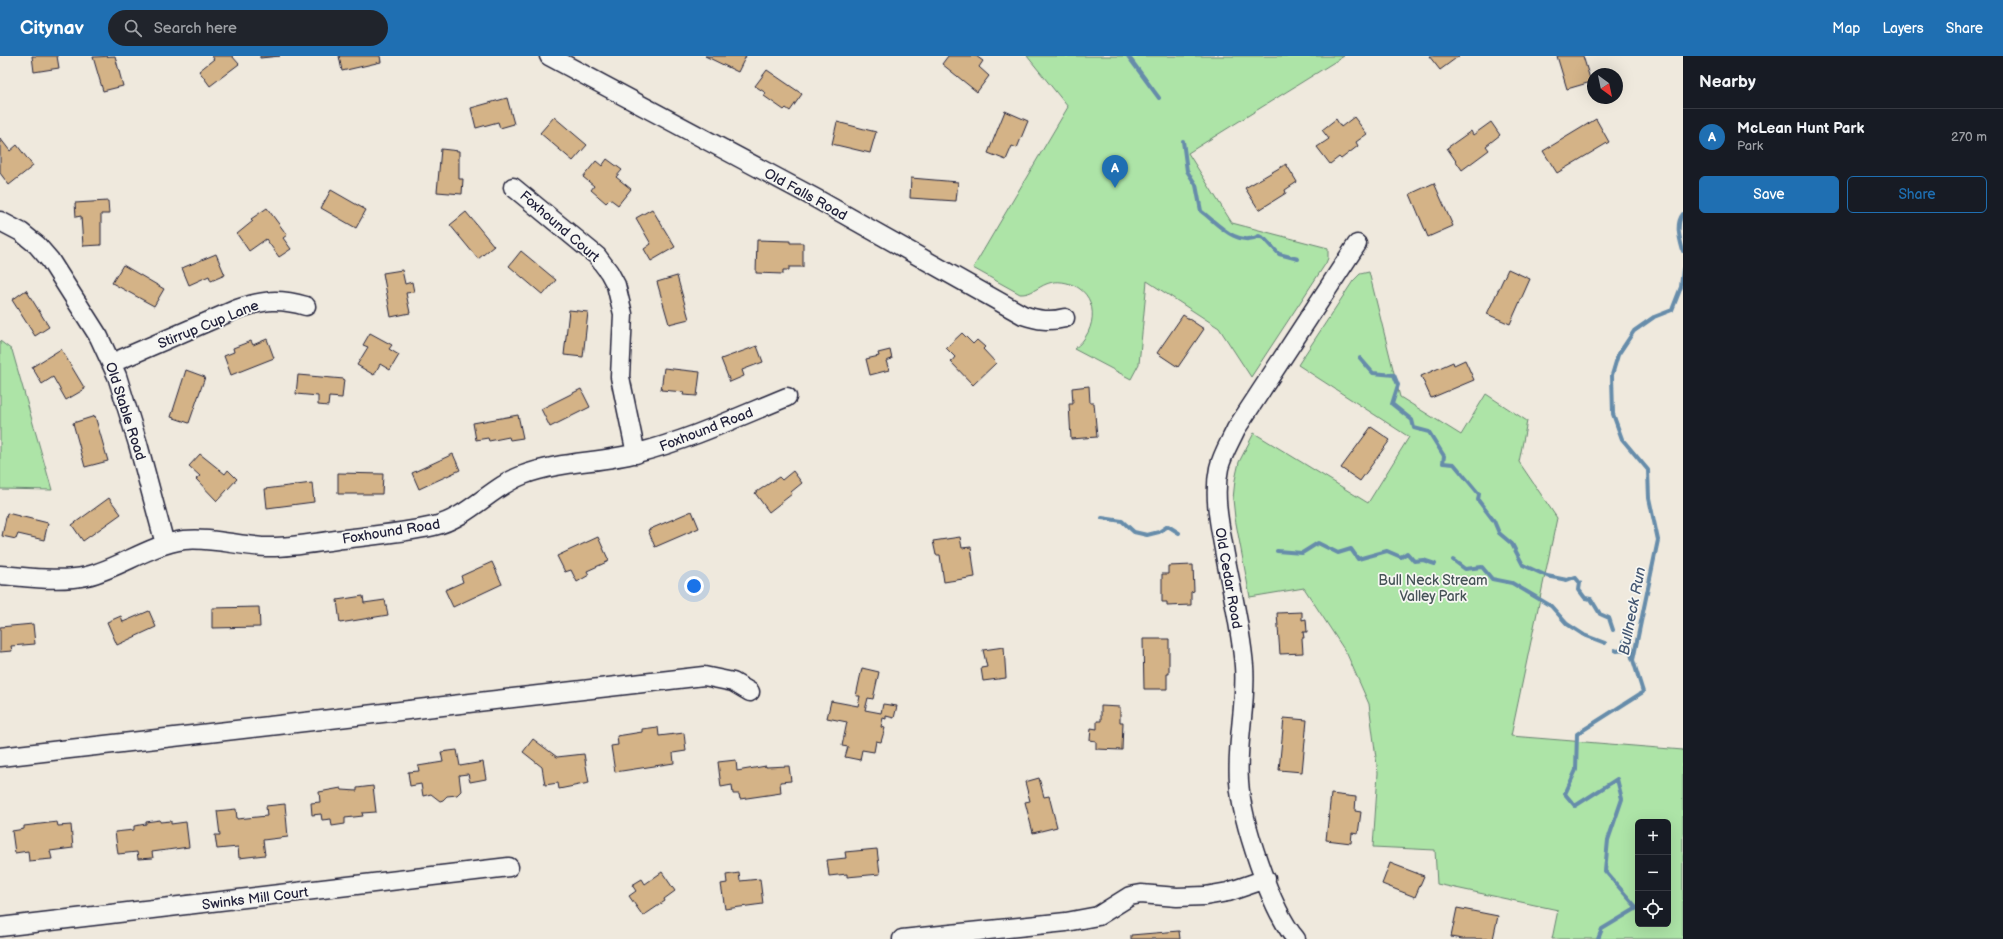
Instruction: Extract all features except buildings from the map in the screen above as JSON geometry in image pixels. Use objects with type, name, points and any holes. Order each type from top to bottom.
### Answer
[{"type":"street","name":"Old Falls Road","points":[[548,56],[815,198],[1023,315],[1038,320],[1051,322],[1065,318]]},
{"type":"street","name":"Foxhound Court","points":[[513,186],[597,256],[609,272],[616,285],[623,314],[620,377],[636,454]]},
{"type":"street","name":"Old Stable Road","points":[[0,221],[21,232],[37,245],[50,260],[99,337],[112,363],[138,444],[166,544]]},
{"type":"street","name":"Old Cedar Road","points":[[1296,939],[1280,913],[1266,879],[1244,808],[1239,781],[1244,694],[1244,665],[1217,508],[1219,468],[1227,448],[1245,415],[1357,244]]},
{"type":"street","name":"Stirrup Cup Lane","points":[[112,363],[237,309],[258,302],[274,300],[306,306]]},
{"type":"street","name":"Foxhound Road","points":[[0,575],[54,578],[86,576],[166,544],[184,540],[203,540],[268,547],[435,526],[451,520],[468,510],[498,488],[522,475],[545,468],[636,454],[689,437],[788,397]]},
{"type":"street","points":[[0,757],[704,676],[733,682],[750,692]]},
{"type":"street","name":"Swinks Mill Court","points":[[0,927],[509,867]]},
{"type":"street","points":[[902,939],[1066,922],[1098,916],[1130,896],[1141,894],[1205,896],[1228,892],[1266,879]]},
{"type":"green space","points":[[1027,56],[1344,56],[1188,153],[1232,223],[1328,248],[1328,258],[1326,263],[1251,377],[1219,328],[1147,281],[1139,364],[1131,379],[1074,349],[1088,332],[1092,312],[1086,294],[1078,287],[1067,283],[1052,282],[1026,294],[1020,294],[973,268],[1068,107]]},
{"type":"green space","name":"Bull Neck Stream Valley Park","points":[[1369,272],[1400,397],[1461,435],[1486,394],[1527,421],[1519,462],[1557,518],[1511,736],[1683,750],[1683,939],[1552,939],[1558,910],[1437,884],[1435,850],[1373,847],[1378,773],[1369,704],[1347,654],[1304,588],[1250,597],[1235,518],[1233,499],[1239,462],[1254,433],[1368,503],[1409,437],[1298,365],[1353,281],[1360,274]]},
{"type":"green space","points":[[0,341],[12,350],[52,490],[0,489]]},
{"type":"waterway","points":[[1128,56],[1159,98]]},
{"type":"waterway","points":[[1183,141],[1187,171],[1196,185],[1201,211],[1235,237],[1251,239],[1259,236],[1265,239],[1279,254],[1298,259]]},
{"type":"waterway","name":"Bullneck Run","points":[[1683,214],[1679,222],[1683,251]]},
{"type":"waterway","name":"Bullneck Run","points":[[1598,939],[1602,929],[1637,908],[1605,871],[1608,840],[1622,799],[1617,779],[1575,806],[1565,794],[1576,770],[1577,734],[1643,692],[1633,660],[1658,540],[1649,498],[1648,470],[1622,439],[1613,414],[1612,375],[1618,355],[1634,331],[1654,317],[1672,310],[1681,287],[1683,269]]},
{"type":"waterway","points":[[1360,358],[1373,373],[1394,375],[1398,385],[1392,404],[1412,420],[1414,428],[1429,432],[1444,456],[1443,463],[1454,464],[1479,494],[1478,500],[1494,521],[1499,533],[1512,544],[1523,565],[1547,576],[1567,580],[1575,577],[1580,583],[1579,590],[1585,598],[1591,599],[1600,614],[1609,618],[1613,630]]},
{"type":"waterway","points":[[1102,518],[1122,521],[1134,532],[1147,535],[1159,532],[1168,526],[1179,533]]},
{"type":"waterway","points":[[1277,551],[1302,553],[1318,543],[1338,553],[1351,549],[1358,559],[1387,551],[1401,557],[1407,553],[1414,561],[1423,560],[1435,564]]},
{"type":"waterway","points":[[1453,560],[1465,569],[1482,567],[1492,579],[1512,583],[1551,606],[1567,624],[1584,635],[1605,643]]},
{"type":"waterway","points":[[1624,641],[1631,652],[1632,658]]},
{"type":"waterway","points":[[1615,650],[1629,649]]},
{"type":"place","name":"McLean Hunt Park","points":[[1115,188]]}]
